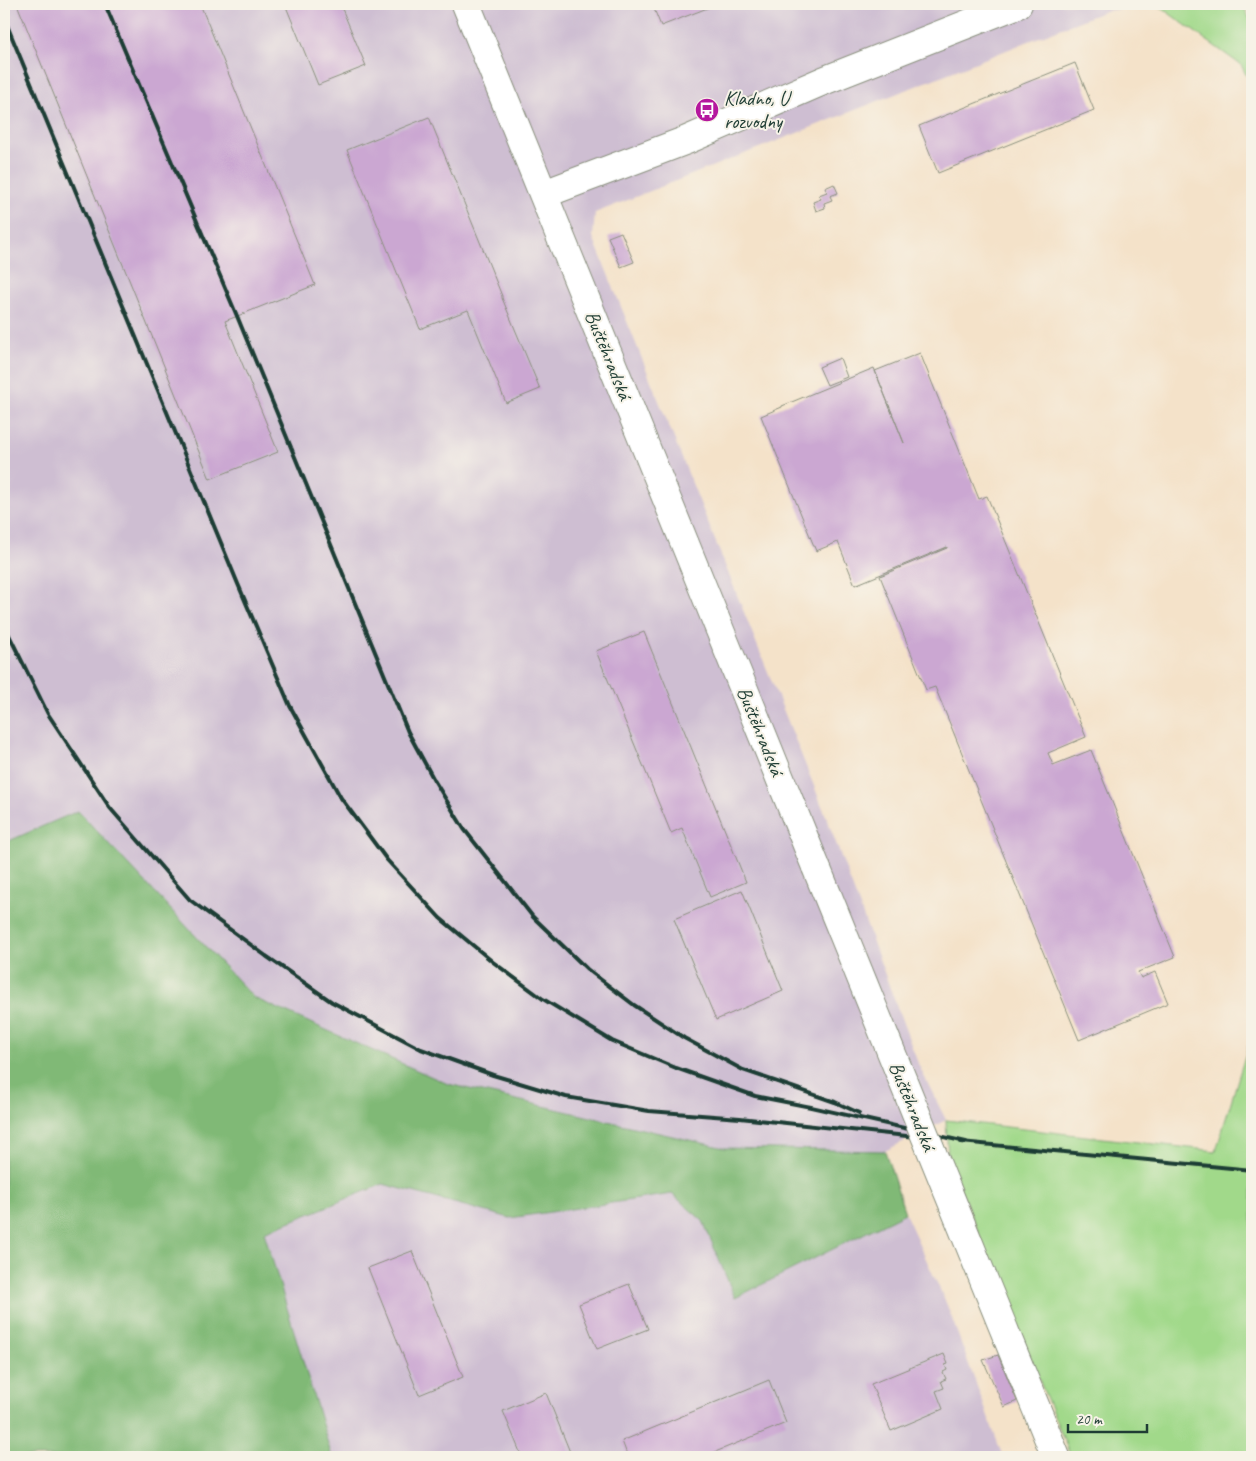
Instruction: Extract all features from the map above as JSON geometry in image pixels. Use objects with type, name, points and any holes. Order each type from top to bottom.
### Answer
[{"type":"street","name":"Buštěhradská","points":[[466,4],[1056,1457]]},
{"type":"street","points":[[544,194],[687,140],[824,81],[1018,4]]},
{"type":"shaded area","points":[[4,4],[1158,4],[1105,11],[595,213],[593,237],[826,816],[919,1066],[946,1120],[885,1151],[724,1148],[448,1084],[254,998],[78,811],[4,843]]},
{"type":"shaded area","points":[[383,1184],[510,1218],[672,1194],[703,1221],[735,1298],[905,1213],[947,1305],[1003,1457],[332,1457],[263,1232]]},
{"type":"green space","points":[[1156,4],[1242,4],[1252,23],[1252,86],[1241,65]]},
{"type":"green space","points":[[78,811],[254,998],[448,1084],[724,1148],[885,1151],[905,1213],[735,1298],[703,1221],[672,1194],[510,1218],[383,1184],[264,1232],[332,1457],[4,1457],[4,843]]},
{"type":"green space","points":[[1252,1042],[1252,1457],[1071,1457],[948,1159],[946,1120],[1216,1151],[1249,1043]]},
{"type":"building","points":[[17,4],[200,4],[315,285],[225,321],[278,452],[210,479]]},
{"type":"building","points":[[285,4],[340,4],[366,66],[318,85]]},
{"type":"building","points":[[652,4],[708,4],[710,7],[661,26]]},
{"type":"building","points":[[1075,63],[1094,110],[938,173],[919,126]]},
{"type":"building","points":[[429,117],[540,389],[506,403],[468,310],[420,329],[347,150]]},
{"type":"building","points":[[834,184],[838,193],[830,196],[832,200],[824,203],[825,208],[816,211],[813,202],[821,199],[819,195],[827,192],[825,188]]},
{"type":"building","points":[[621,232],[634,262],[621,267],[608,237]]},
{"type":"building","points":[[920,353],[979,499],[987,496],[1086,737],[1048,753],[1053,765],[1091,750],[1175,957],[1138,972],[1141,978],[1155,972],[1168,1003],[1079,1040],[935,687],[926,690],[880,576],[947,547],[855,585],[838,542],[816,551],[761,416],[874,368],[875,371]]},
{"type":"building","points":[[840,358],[847,377],[827,385],[819,367]]},
{"type":"building","points":[[644,632],[746,882],[710,897],[682,828],[671,833],[596,651]]},
{"type":"building","points":[[742,890],[783,991],[716,1020],[674,919]]},
{"type":"building","points":[[412,1251],[463,1377],[419,1395],[368,1268]]},
{"type":"building","points":[[629,1284],[648,1329],[597,1349],[579,1304]]},
{"type":"building","points":[[944,1354],[948,1364],[945,1365],[947,1370],[943,1372],[946,1379],[941,1381],[944,1388],[936,1391],[943,1409],[891,1431],[871,1384]]},
{"type":"building","points":[[998,1355],[1017,1401],[1004,1407],[983,1360]]},
{"type":"building","points":[[769,1380],[786,1423],[703,1457],[628,1457],[622,1441]]},
{"type":"building","points":[[546,1393],[572,1457],[522,1457],[503,1411]]},
{"type":"railway","points":[[105,4],[237,316],[408,732],[464,829],[533,917],[587,969],[634,1005],[684,1038],[743,1070],[835,1102],[859,1113]]},
{"type":"railway","points":[[4,18],[290,706],[341,798],[387,860],[440,918],[493,962],[543,999],[612,1041],[676,1068],[755,1096],[966,1142]]},
{"type":"railway","points":[[4,625],[48,714],[110,808],[190,900],[332,1002],[421,1049],[493,1075],[566,1097],[649,1111],[740,1118],[916,1137]]},
{"type":"railway","points":[[961,1142],[1252,1170]]},
{"type":"place","name":"Kladno, U rozvodny","points":[[707,110]]}]
